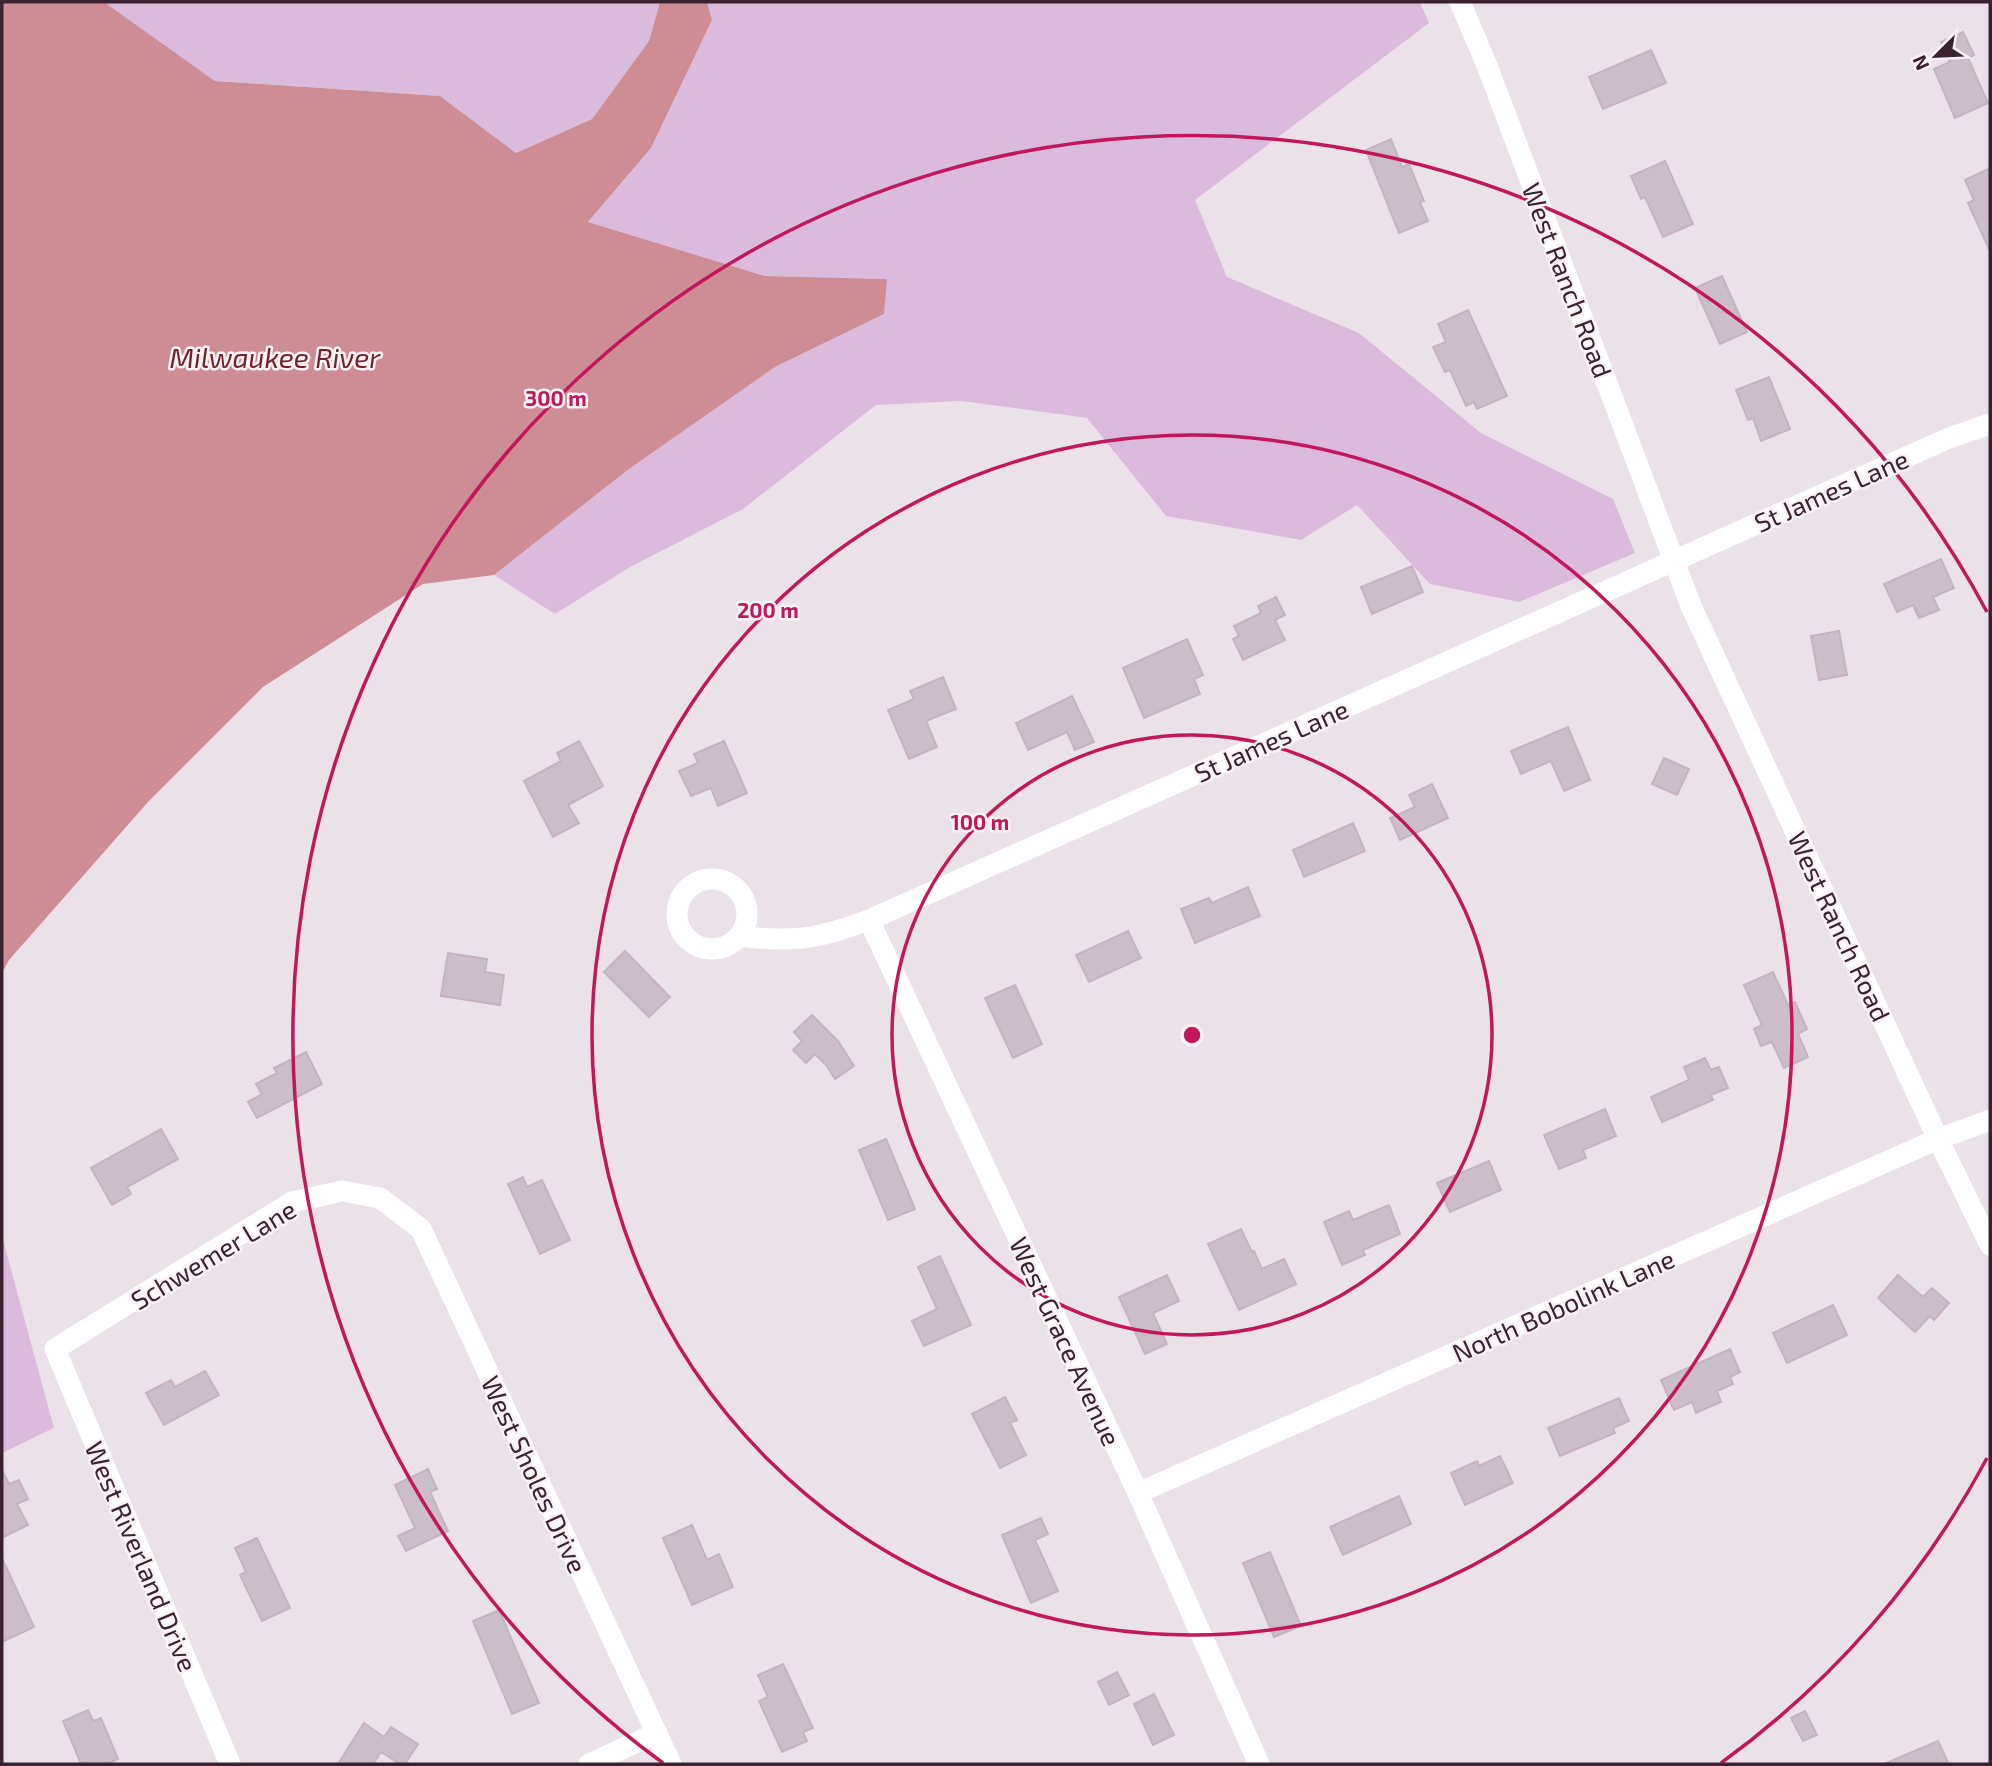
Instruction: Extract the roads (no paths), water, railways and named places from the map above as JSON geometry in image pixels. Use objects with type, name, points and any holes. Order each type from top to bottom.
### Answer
[{"type":"street","name":"West Ranch Road","points":[[1460,2],[1493,81],[1691,607],[1938,1139],[1990,1245]]},
{"type":"street","name":"St James Lane","points":[[739,936],[793,940],[842,930],[869,920],[1949,438],[1990,424]]},
{"type":"street","name":"West Grace Avenue","points":[[869,920],[1138,1493],[1259,1764]]},
{"type":"street","name":"North Bobolink Lane","points":[[1138,1493],[1938,1139],[1990,1120]]},
{"type":"street","name":"Schwemer Lane","points":[[55,1349],[292,1202],[342,1191],[380,1198]]},
{"type":"street","name":"West Sholes Drive","points":[[380,1198],[421,1229],[671,1764]]},
{"type":"street","name":"West Riverland Drive","points":[[55,1349],[230,1764]]},
{"type":"street","points":[[589,1764],[657,1733]]},
{"type":"water","name":"Milwaukee River","points":[[2,2],[104,2],[215,81],[440,96],[516,153],[592,119],[649,41],[660,2],[707,2],[712,20],[651,148],[588,222],[765,276],[887,279],[884,314],[775,367],[629,469],[494,575],[423,584],[263,687],[148,802],[9,960],[2,973]]}]
